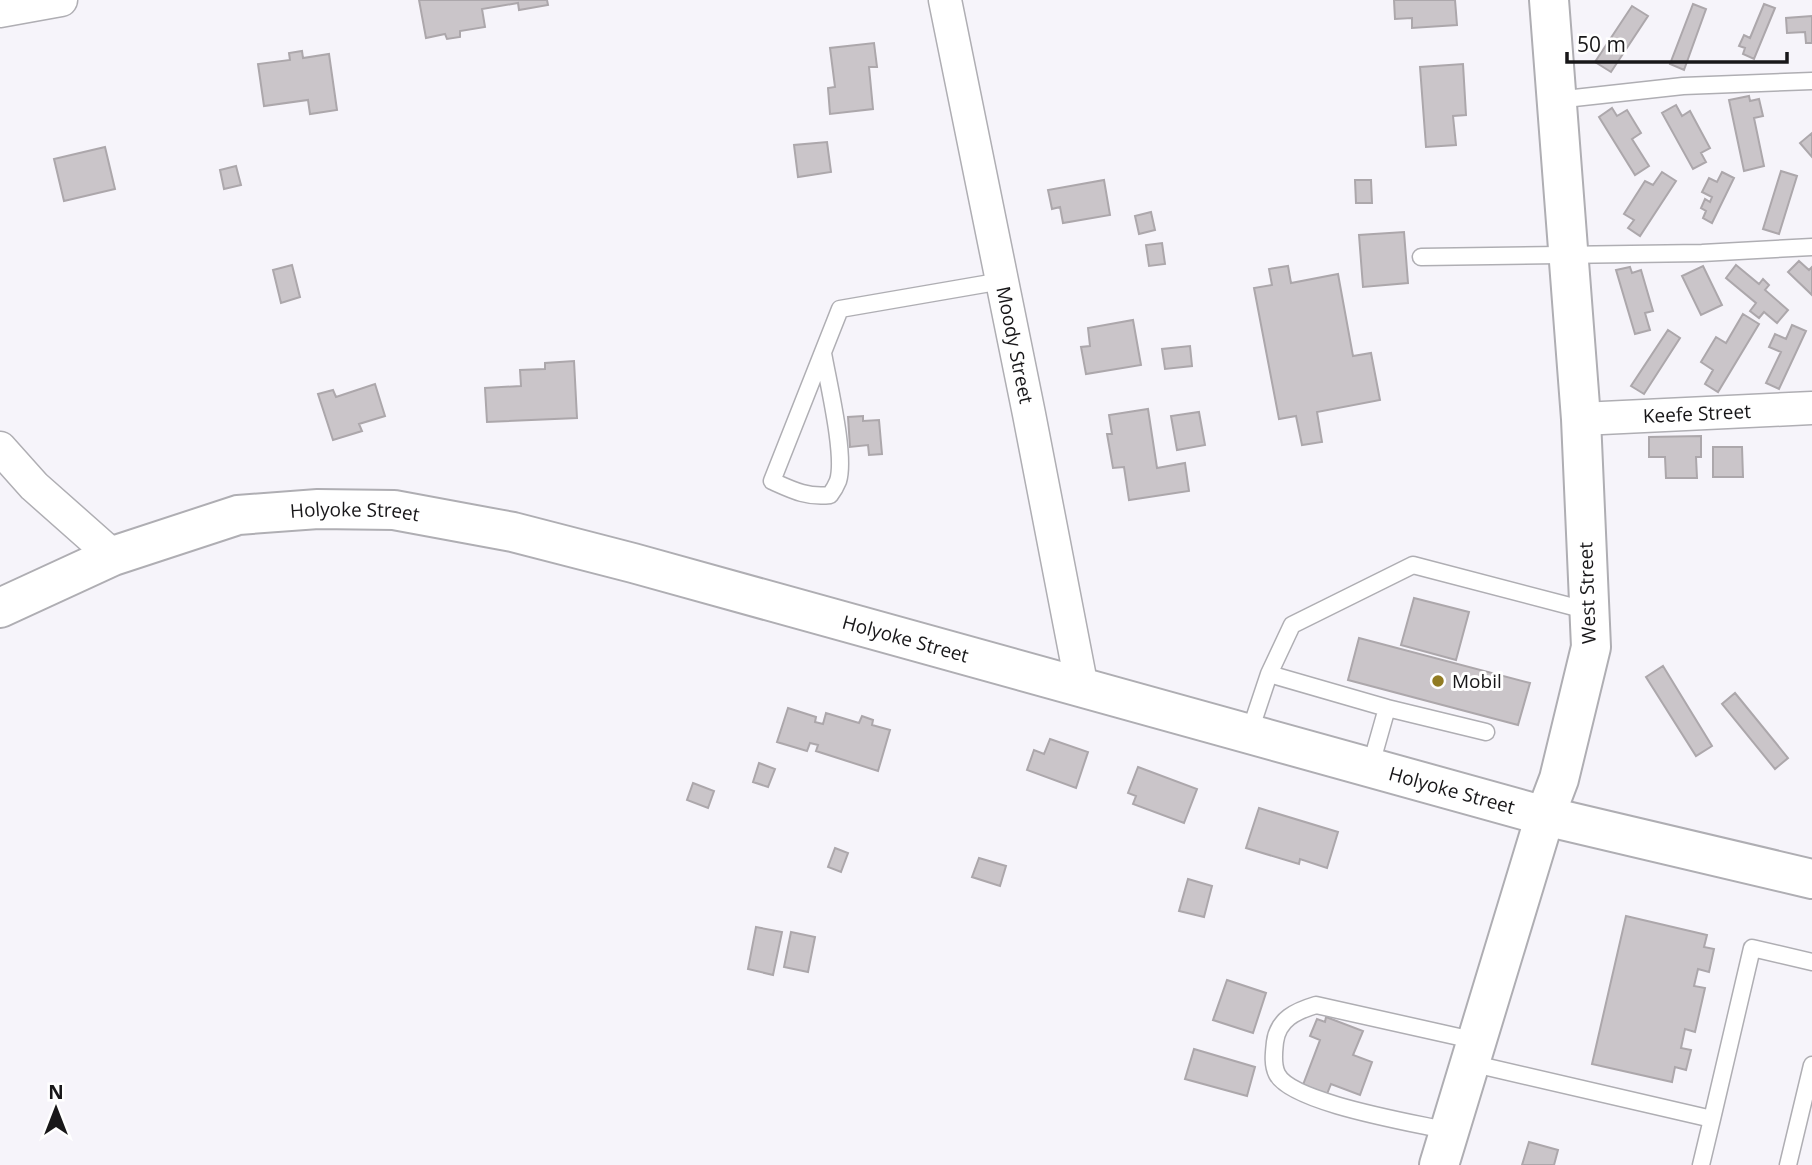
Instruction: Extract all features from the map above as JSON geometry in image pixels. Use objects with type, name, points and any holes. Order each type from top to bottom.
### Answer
[{"type":"main road","name":"West Street","points":[[1444,1148],[1545,816],[1559,779],[1591,648],[1581,419],[1549,0]]},
{"type":"main road","name":"Holyoke Street","points":[[0,608],[114,556],[238,515],[318,509],[394,510],[513,532],[593,552],[1545,816],[1812,879]]},
{"type":"street","points":[[0,11],[61,0]]},
{"type":"street","name":"Moody Street","points":[[945,0],[1082,688]]},
{"type":"street","name":"Keefe Street","points":[[1581,419],[1812,408]]},
{"type":"street","points":[[0,448],[34,486],[114,556]]},
{"type":"lane","points":[[1556,100],[1683,86],[1812,81]]},
{"type":"lane","points":[[1421,257],[1702,253],[1812,247]]},
{"type":"lane","points":[[823,353],[840,469],[838,482],[830,495],[815,497],[772,481],[840,309],[1002,281]]},
{"type":"lane","points":[[1249,734],[1269,674],[1292,625],[1413,565],[1589,611]]},
{"type":"lane","points":[[1269,674],[1387,708],[1486,732]]},
{"type":"lane","points":[[1370,768],[1387,708]]},
{"type":"lane","points":[[1701,1165],[1752,948],[1812,962]]},
{"type":"lane","points":[[1444,1148],[1295,1091],[1277,1075],[1273,1059],[1276,1031],[1294,1012],[1316,1005],[1712,1119]]},
{"type":"lane","points":[[1788,1165],[1812,1065]]},
{"type":"building","points":[[419,0],[547,0],[548,5],[519,10],[518,3],[482,9],[485,27],[460,31],[460,37],[447,39],[445,34],[426,38]]},
{"type":"building","points":[[1394,0],[1455,0],[1457,25],[1412,28],[1412,18],[1395,19]]},
{"type":"building","points":[[1693,4],[1706,9],[1684,70],[1670,64]]},
{"type":"building","points":[[1764,4],[1775,8],[1754,59],[1743,54],[1745,48],[1739,46],[1744,35],[1750,38]]},
{"type":"building","points":[[1632,6],[1648,16],[1611,72],[1595,62]]},
{"type":"building","points":[[1812,16],[1812,43],[1806,43],[1805,32],[1787,33],[1786,18]]},
{"type":"building","points":[[874,43],[877,67],[869,67],[873,109],[830,114],[828,88],[835,87],[830,48]]},
{"type":"building","points":[[302,51],[303,58],[329,54],[337,110],[310,114],[308,100],[264,106],[258,64],[290,60],[289,53]]},
{"type":"building","points":[[1463,64],[1466,115],[1453,116],[1456,145],[1426,147],[1420,67]]},
{"type":"building","points":[[1749,96],[1750,101],[1759,99],[1763,116],[1754,118],[1764,166],[1744,171],[1729,100]]},
{"type":"building","points":[[1676,105],[1682,116],[1690,111],[1710,148],[1701,153],[1706,162],[1693,169],[1662,113]]},
{"type":"building","points":[[1612,108],[1617,116],[1627,110],[1641,133],[1632,139],[1649,166],[1635,175],[1599,117]]},
{"type":"building","points":[[1812,133],[1812,157],[1800,143]]},
{"type":"building","points":[[827,142],[831,172],[798,177],[794,145]]},
{"type":"building","points":[[105,147],[115,189],[64,201],[54,159]]},
{"type":"building","points":[[236,166],[241,185],[224,189],[220,170]]},
{"type":"building","points":[[1781,171],[1797,176],[1779,234],[1763,229]]},
{"type":"building","points":[[1662,172],[1676,181],[1640,236],[1628,228],[1634,220],[1624,214],[1645,181],[1653,185]]},
{"type":"building","points":[[1722,172],[1734,178],[1712,223],[1703,218],[1706,211],[1701,208],[1705,199],[1710,202],[1712,197],[1702,192],[1709,178],[1717,182]]},
{"type":"building","points":[[1104,180],[1110,215],[1063,223],[1060,207],[1052,209],[1048,190]]},
{"type":"building","points":[[1355,180],[1371,180],[1372,203],[1356,203]]},
{"type":"building","points":[[1151,212],[1155,230],[1139,234],[1135,216]]},
{"type":"building","points":[[1404,232],[1408,283],[1363,287],[1359,235]]},
{"type":"building","points":[[1162,243],[1165,264],[1149,266],[1146,245]]},
{"type":"building","points":[[1799,261],[1809,270],[1812,267],[1812,295],[1788,272]]},
{"type":"building","points":[[292,265],[300,297],[281,303],[273,270]]},
{"type":"building","points":[[1736,265],[1759,284],[1763,279],[1769,285],[1765,290],[1788,310],[1777,323],[1764,312],[1759,318],[1750,311],[1756,303],[1726,278]]},
{"type":"building","points":[[1288,266],[1291,283],[1338,274],[1353,356],[1371,353],[1380,400],[1317,412],[1322,442],[1302,445],[1296,416],[1279,419],[1254,288],[1272,285],[1269,269]]},
{"type":"building","points":[[1703,266],[1722,305],[1701,315],[1682,276]]},
{"type":"building","points":[[1630,267],[1632,273],[1641,270],[1653,311],[1645,313],[1650,330],[1635,334],[1616,270]]},
{"type":"building","points":[[1743,314],[1759,324],[1718,392],[1705,384],[1713,370],[1701,362],[1716,337],[1726,343]]},
{"type":"building","points":[[1133,320],[1141,365],[1086,374],[1081,347],[1090,346],[1088,328]]},
{"type":"building","points":[[1792,325],[1806,331],[1779,389],[1766,383],[1781,352],[1769,347],[1775,334],[1786,339]]},
{"type":"building","points":[[1668,330],[1680,338],[1644,394],[1631,386]]},
{"type":"building","points":[[1190,346],[1192,366],[1165,369],[1162,349]]},
{"type":"building","points":[[574,361],[577,418],[487,422],[485,388],[521,386],[520,370],[545,369],[545,363]]},
{"type":"building","points":[[375,384],[385,416],[359,424],[362,431],[333,440],[318,394],[333,390],[336,397]]},
{"type":"building","points":[[1148,409],[1157,468],[1185,463],[1189,491],[1129,500],[1124,467],[1113,468],[1107,434],[1112,434],[1109,415]]},
{"type":"building","points":[[1199,412],[1205,445],[1177,450],[1171,416]]},
{"type":"building","points":[[863,416],[863,421],[879,420],[882,454],[869,455],[868,445],[850,447],[848,417]]},
{"type":"building","points":[[1701,436],[1701,457],[1696,457],[1697,478],[1666,478],[1665,457],[1649,457],[1649,437]]},
{"type":"building","points":[[1713,447],[1742,447],[1743,477],[1713,477]]},
{"type":"building","points":[[1414,598],[1469,612],[1456,660],[1401,645]]},
{"type":"building","points":[[1359,638],[1530,683],[1518,725],[1348,680]]},
{"type":"building","points":[[1663,666],[1712,746],[1696,756],[1646,677]]},
{"type":"building","points":[[1735,693],[1788,758],[1775,769],[1722,704]]},
{"type":"building","points":[[788,708],[816,717],[815,722],[823,724],[826,713],[859,723],[862,716],[873,720],[872,725],[890,730],[878,771],[816,751],[818,745],[810,743],[807,751],[777,742]]},
{"type":"building","points":[[1050,739],[1088,752],[1076,788],[1027,770],[1034,750],[1044,754]]},
{"type":"building","points":[[759,763],[775,769],[768,787],[753,782]]},
{"type":"building","points":[[1138,767],[1197,789],[1184,823],[1133,804],[1136,796],[1128,793]]},
{"type":"building","points":[[693,783],[714,791],[708,808],[687,800]]},
{"type":"building","points":[[1259,808],[1338,832],[1327,868],[1300,859],[1299,864],[1246,848]]},
{"type":"building","points":[[835,848],[848,853],[841,872],[828,867]]},
{"type":"building","points":[[979,858],[1006,866],[1000,886],[972,877]]},
{"type":"building","points":[[1188,879],[1212,886],[1204,917],[1179,911]]},
{"type":"building","points":[[1626,916],[1707,935],[1704,947],[1714,949],[1709,972],[1698,969],[1694,986],[1705,988],[1695,1032],[1685,1029],[1681,1048],[1691,1050],[1686,1070],[1675,1067],[1672,1082],[1592,1064]]},
{"type":"building","points":[[756,927],[782,932],[773,975],[748,969]]},
{"type":"building","points":[[791,932],[815,937],[808,972],[784,967]]},
{"type":"building","points":[[1227,980],[1266,993],[1253,1033],[1213,1020]]},
{"type":"building","points":[[1326,1017],[1363,1031],[1353,1055],[1372,1062],[1360,1095],[1331,1084],[1327,1094],[1303,1085],[1320,1040],[1310,1036],[1317,1019],[1325,1022]]},
{"type":"building","points":[[1194,1049],[1255,1067],[1247,1096],[1185,1079]]},
{"type":"building","points":[[1529,1142],[1558,1150],[1554,1165],[1522,1165]]},
{"type":"place","name":"Mobil","points":[[1438,681]]}]
